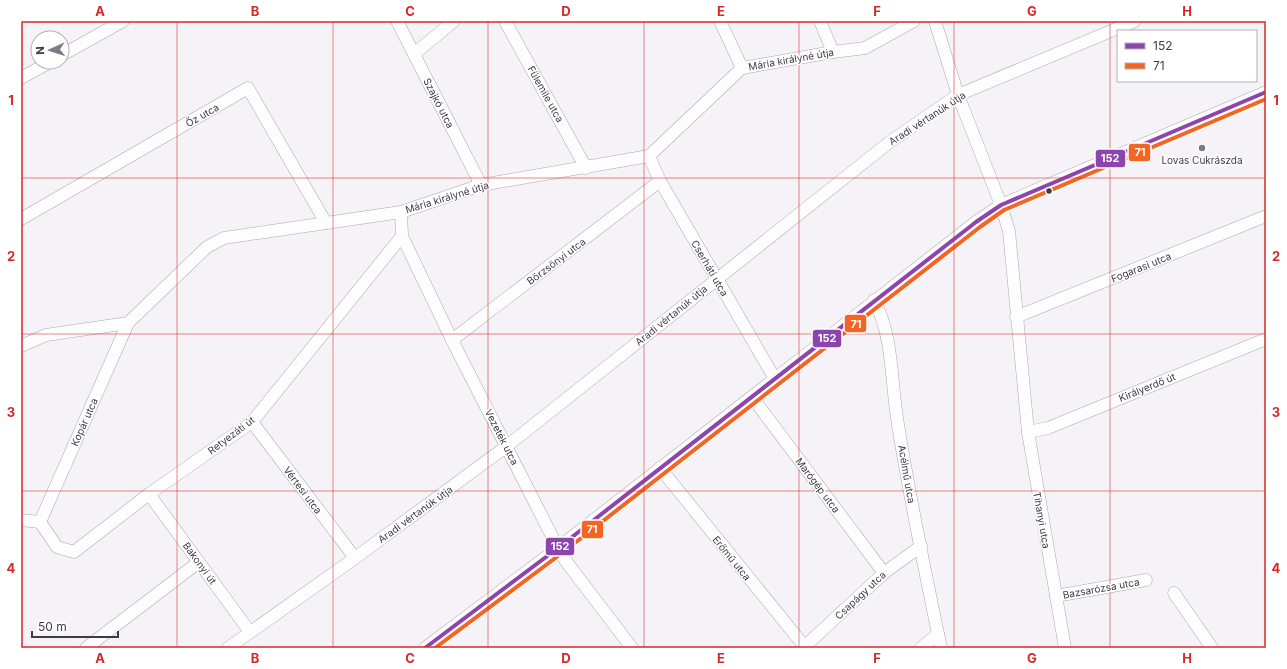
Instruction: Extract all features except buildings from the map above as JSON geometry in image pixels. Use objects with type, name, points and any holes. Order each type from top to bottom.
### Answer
[{"type":"street","points":[[70,51],[123,21]]},
{"type":"street","name":"Szajkó utca","points":[[397,21],[481,185]]},
{"type":"street","points":[[414,54],[454,21]]},
{"type":"street","name":"Fülemile utca","points":[[505,21],[586,168]]},
{"type":"street","points":[[720,21],[742,68]]},
{"type":"street","points":[[820,21],[833,52]]},
{"type":"street","name":"Mária királyné útja","points":[[128,323],[208,247],[224,238],[401,212],[481,185],[649,156],[742,68],[833,52],[866,48],[914,21]]},
{"type":"street","name":"Tihanyi utca","points":[[935,21],[958,95],[1001,205],[1009,231],[1028,432],[1065,648]]},
{"type":"street","name":"Aradi vértanúk útja","points":[[228,648],[355,558],[506,446],[871,156],[958,95],[1135,21]]},
{"type":"street","points":[[21,78],[36,70]]},
{"type":"street","name":"Őz utca","points":[[21,219],[248,88],[326,223]]},
{"type":"street","points":[[425,648],[558,548],[874,300],[976,222],[1001,205],[1266,92]]},
{"type":"street","name":"Cserháti utca","points":[[649,156],[660,181],[775,379]]},
{"type":"street","name":"Börzsönyi utca","points":[[452,340],[660,181]]},
{"type":"street","name":"Vezeték utca","points":[[401,212],[402,236],[452,340],[558,548],[565,560],[632,648]]},
{"type":"street","name":"Fogarasi utca","points":[[1016,317],[1266,216]]},
{"type":"street","name":"Retyezáti út","points":[[40,522],[57,547],[74,552],[149,494],[252,422],[402,236]]},
{"type":"street","name":"Acélmű utca","points":[[874,300],[881,313],[886,330],[897,419],[941,648]]},
{"type":"street","points":[[21,346],[46,335],[128,323]]},
{"type":"street","name":"Kopár utca","points":[[40,522],[128,323]]},
{"type":"street","name":"Királyerdő út","points":[[1028,432],[1048,428],[1266,338]]},
{"type":"street","name":"Marógép utca","points":[[752,397],[884,573]]},
{"type":"street","name":"Vértesi utca","points":[[252,422],[355,558]]},
{"type":"street","name":"Erőmű utca","points":[[660,468],[804,647]]},
{"type":"street","name":"Bakonyi út","points":[[149,494],[250,632]]},
{"type":"street","points":[[21,520],[40,522]]},
{"type":"street","name":"Csapágy utca","points":[[804,647],[884,573],[921,546]]},
{"type":"street","points":[[86,648],[199,562]]},
{"type":"street","name":"Bazsarózsa utca","points":[[1056,596],[1146,580]]},
{"type":"street","points":[[1174,593],[1212,648]]},
{"type":"street","points":[[922,648],[938,634]]},
{"type":"transit line","name":"152","points":[[425,648],[558,548],[976,222],[1001,205],[1266,92]]},
{"type":"transit line","name":"71","points":[[435,648],[562,553],[980,227],[1004,210],[1266,99]]},
{"type":"place","name":"Lovas Cukrászda","points":[[1202,148]]}]
